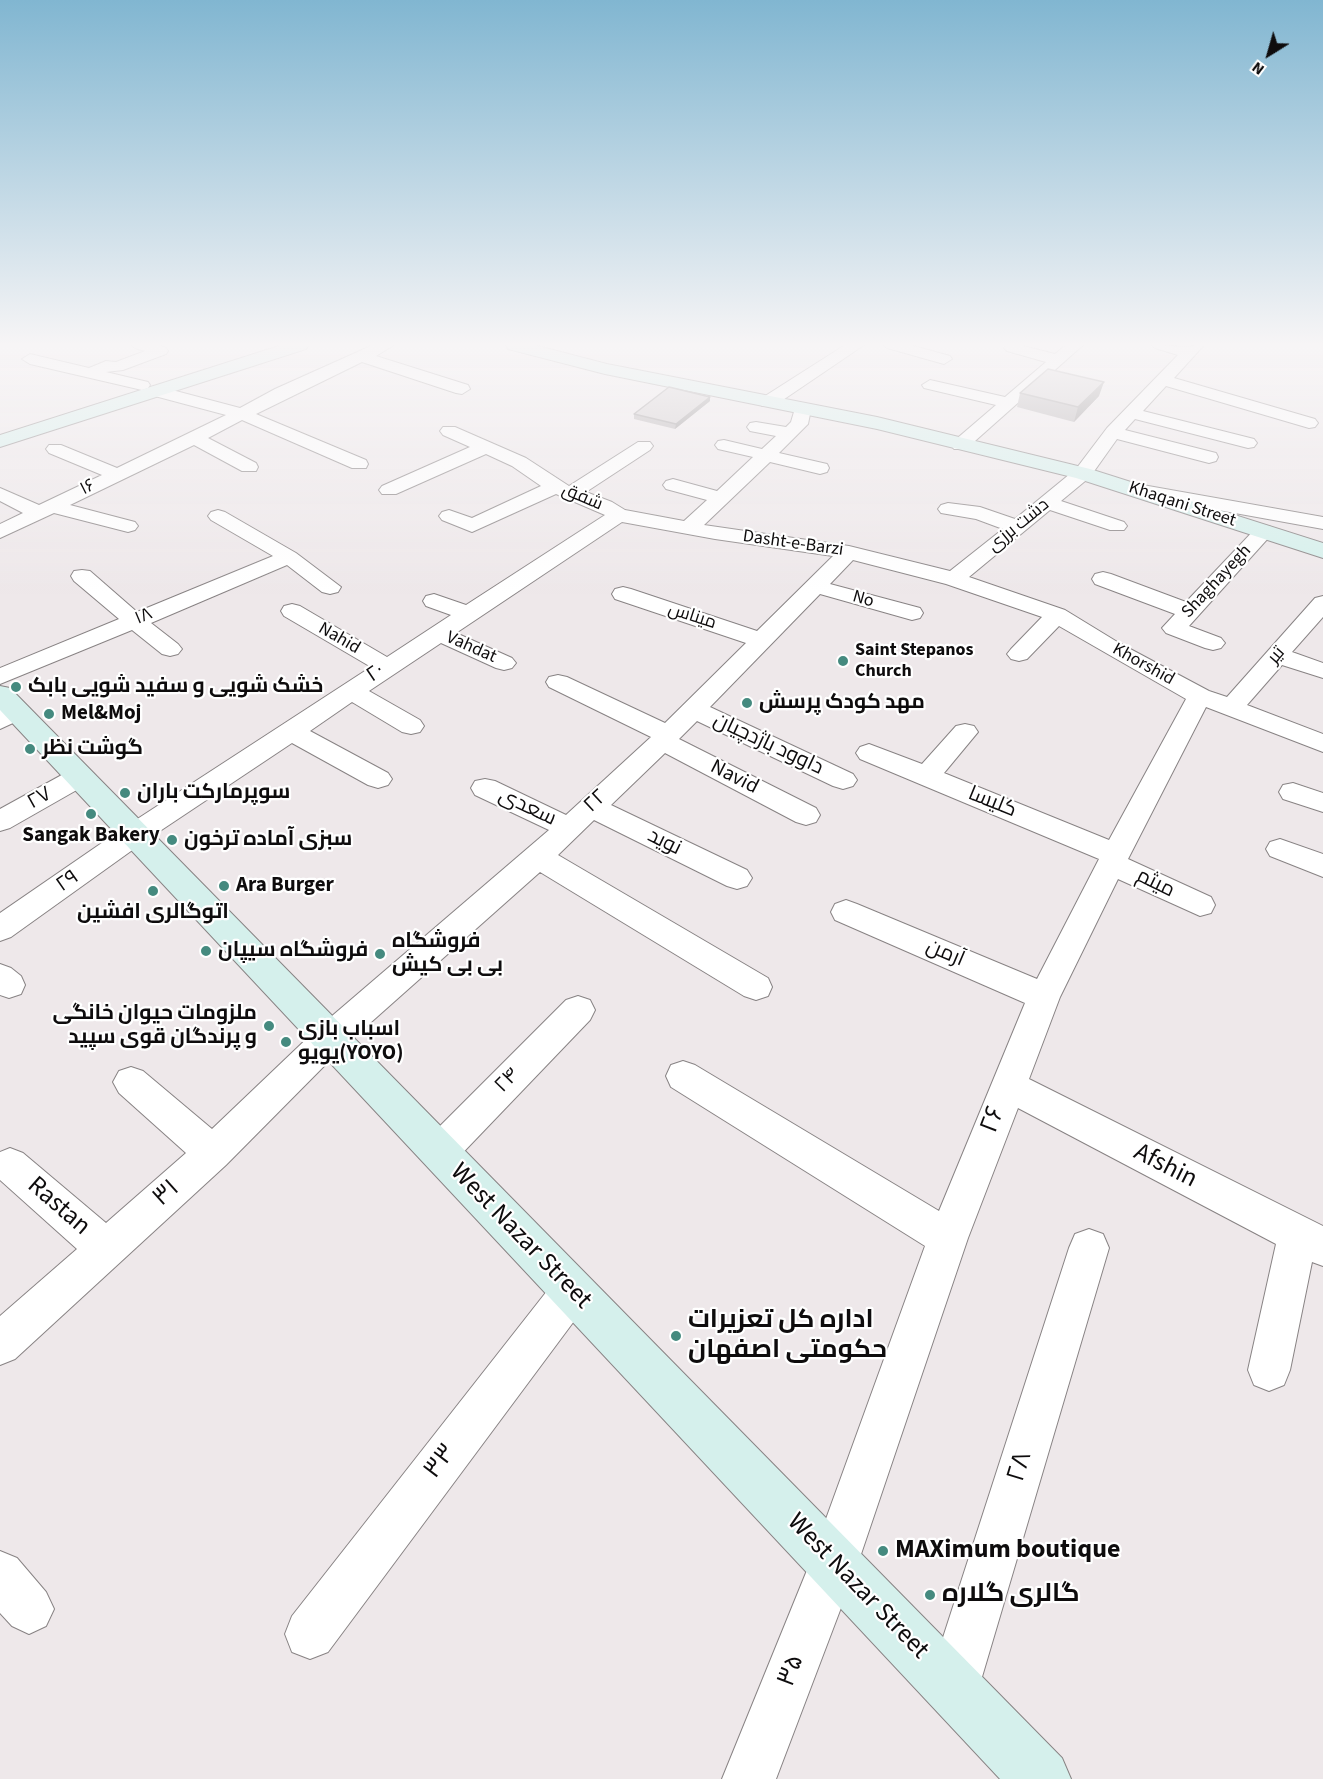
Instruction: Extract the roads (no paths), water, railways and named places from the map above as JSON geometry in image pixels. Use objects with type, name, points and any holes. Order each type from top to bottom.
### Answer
[{"type":"main road","points":[[0,441],[36,428]]},
{"type":"main road","name":"Khaqani Street","points":[[896,428],[1083,473],[1323,551]]},
{"type":"main road","name":"West Nazar Street","points":[[4,701],[135,834],[1041,1779]]},
{"type":"street","name":"۱۶","points":[[0,532],[212,428]]},
{"type":"street","points":[[272,428],[364,471],[410,502]]},
{"type":"street","points":[[762,428],[790,433]]},
{"type":"street","points":[[689,528],[795,428]]},
{"type":"street","points":[[960,445],[980,428]]},
{"type":"street","name":"دشت برزی","points":[[960,581],[1017,527],[1083,473],[1117,428]]},
{"type":"street","points":[[1188,428],[1248,443]]},
{"type":"street","name":"شفق","points":[[449,430],[519,462],[563,490],[605,506],[619,515]]},
{"type":"street","points":[[1113,432],[1209,457]]},
{"type":"street","points":[[193,437],[249,467]]},
{"type":"street","points":[[138,442],[164,451]]},
{"type":"street","points":[[724,445],[820,468]]},
{"type":"street","points":[[449,516],[472,526],[563,490],[644,446]]},
{"type":"street","points":[[389,490],[486,447]]},
{"type":"street","points":[[55,449],[115,474]]},
{"type":"street","points":[[673,485],[721,498]]},
{"type":"street","points":[[1137,490],[1323,523]]},
{"type":"street","points":[[0,494],[46,510],[128,526]]},
{"type":"street","points":[[1048,503],[1117,526]]},
{"type":"street","points":[[948,509],[980,513],[1017,527]]},
{"type":"street","name":"Dasht-e-Barzi","points":[[619,515],[849,552],[960,581]]},
{"type":"street","name":"۲۰","points":[[135,834],[619,515]]},
{"type":"street","points":[[218,516],[289,557],[330,587]]},
{"type":"street","name":"Shaghayegh","points":[[1213,643],[1174,628],[1264,531]]},
{"type":"street","name":"۲۲","points":[[330,1038],[569,828],[665,738],[849,552]]},
{"type":"street","name":"۱۸","points":[[4,701],[134,621],[289,557]]},
{"type":"street","points":[[82,576],[170,649]]},
{"type":"street","points":[[1103,579],[1191,612]]},
{"type":"street","name":"Khorshid","points":[[960,581],[1057,615],[1111,648],[1215,702],[1323,744]]},
{"type":"street","name":"No","points":[[814,586],[912,614]]},
{"type":"street","name":"میناس","points":[[622,594],[761,640]]},
{"type":"street","points":[[434,601],[468,614]]},
{"type":"street","name":"تیر","points":[[1215,702],[1277,656],[1323,603]]},
{"type":"street","name":"Nahid","points":[[292,611],[387,667]]},
{"type":"street","points":[[1019,654],[1057,615]]},
{"type":"street","name":"Vahdat","points":[[438,633],[504,663]]},
{"type":"street","points":[[1277,656],[1323,671]]},
{"type":"street","name":"Navid","points":[[558,682],[806,815]]},
{"type":"street","points":[[351,691],[411,726]]},
{"type":"street","name":"۲۶","points":[[834,1563],[948,1238],[1044,997],[1114,859],[1215,702]]},
{"type":"street","name":"داوود باژدچیان","points":[[693,709],[843,780]]},
{"type":"street","points":[[290,731],[378,779]]},
{"type":"street","points":[[927,776],[965,732]]},
{"type":"street","name":"کلیسا","points":[[869,753],[927,776],[1114,859]]},
{"type":"street","name":"۲۷","points":[[0,821],[79,777]]},
{"type":"street","name":"سعدی","points":[[485,788],[569,828]]},
{"type":"street","points":[[1293,792],[1323,803]]},
{"type":"street","name":"نوید","points":[[591,807],[737,878]]},
{"type":"street","name":"۲۹","points":[[0,929],[135,834]]},
{"type":"street","points":[[1280,849],[1323,866]]},
{"type":"street","points":[[538,857],[756,987]]},
{"type":"street","name":"میثم","points":[[1114,859],[1200,905]]},
{"type":"street","name":"آرمن","points":[[846,912],[1044,997]]},
{"type":"street","name":"۲۴","points":[[439,1152],[578,1010]]},
{"type":"street","name":"۳۱","points":[[0,1344],[213,1153],[330,1038]]},
{"type":"street","points":[[683,1076],[948,1238]]},
{"type":"street","points":[[131,1082],[213,1153]]},
{"type":"street","name":"Afshin","points":[[1008,1086],[1311,1241]]},
{"type":"street","name":"Rastan","points":[[10,1165],[106,1249]]},
{"type":"street","points":[[1269,1370],[1311,1241]]},
{"type":"street","name":"۲۸","points":[[953,1687],[1089,1248]]},
{"type":"street","name":"۳۳","points":[[310,1634],[572,1291]]},
{"type":"street","name":"۳۵","points":[[749,1779],[834,1563]]},
{"type":"place","name":"Saint Stepanos Church","points":[[843,661]]},
{"type":"place","name":"خشک شویی و سفید شویی بابک","points":[[16,687]]},
{"type":"place","name":"مهد کودک پرسش","points":[[747,703]]},
{"type":"place","name":"Mel&Moj","points":[[49,714]]},
{"type":"place","name":"گوشت نظر","points":[[30,749]]},
{"type":"place","name":"سوپرمارکت باران","points":[[125,793]]},
{"type":"place","name":"Sangak Bakery","points":[[91,814]]},
{"type":"place","name":"سبزی آماده ترخون","points":[[172,840]]},
{"type":"place","name":"Ara Burger","points":[[224,886]]},
{"type":"place","name":"اتوگالری افشین","points":[[153,891]]},
{"type":"place","name":"فروشگاه سیپان","points":[[206,951]]},
{"type":"place","name":"فروشگاه بی بی کیش","points":[[380,954]]},
{"type":"place","name":"ملزومات حیوان خانگی و پرندگان قوی سپید","points":[[269,1026]]},
{"type":"place","name":"اسباب بازی یویو(YOYO)","points":[[286,1042]]},
{"type":"place","name":"اداره کل تعزیرات حکومتی اصفهان","points":[[676,1336]]},
{"type":"place","name":"MAXimum boutique","points":[[883,1551]]},
{"type":"place","name":"گالری گلاره","points":[[930,1595]]}]
